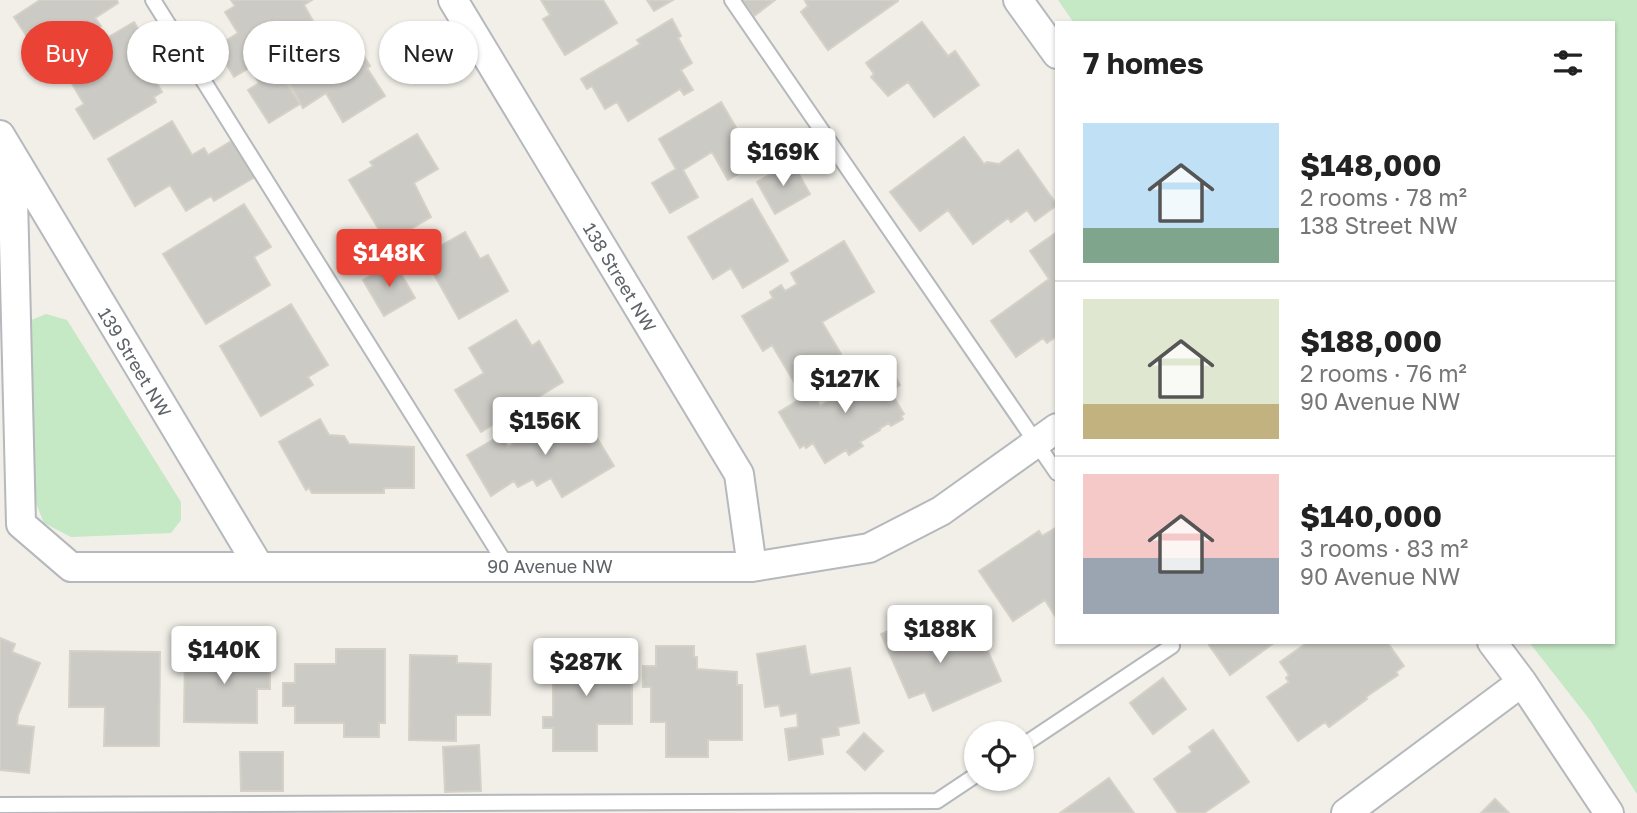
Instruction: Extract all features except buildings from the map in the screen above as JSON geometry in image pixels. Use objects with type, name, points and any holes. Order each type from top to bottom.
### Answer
[{"type":"street","name":"138 Street NW","points":[[453,0],[739,474],[752,567]]},
{"type":"street","points":[[1018,0],[1055,51]]},
{"type":"street","name":"139 Street NW","points":[[6,146],[21,524]]},
{"type":"street","name":"139 Street NW","points":[[6,146],[258,565]]},
{"type":"street","name":"90 Avenue NW","points":[[21,524],[71,567],[752,567],[869,548],[941,511],[1047,435]]},
{"type":"street","points":[[1494,644],[1609,813]]},
{"type":"street","points":[[1346,813],[1522,682]]},
{"type":"lane","points":[[153,0],[507,566]]},
{"type":"lane","points":[[732,0],[1047,435],[1055,465]]},
{"type":"lane","points":[[1034,738],[1172,646],[1171,644]]},
{"type":"lane","points":[[0,805],[937,801],[964,783]]},
{"type":"green space","points":[[1058,0],[1637,0],[1637,794],[1590,720],[1531,644],[1615,644],[1615,21],[1073,21]]},
{"type":"green space","points":[[46,314],[67,320],[181,502],[181,520],[171,533],[71,537],[44,523],[33,496],[29,321]]}]
